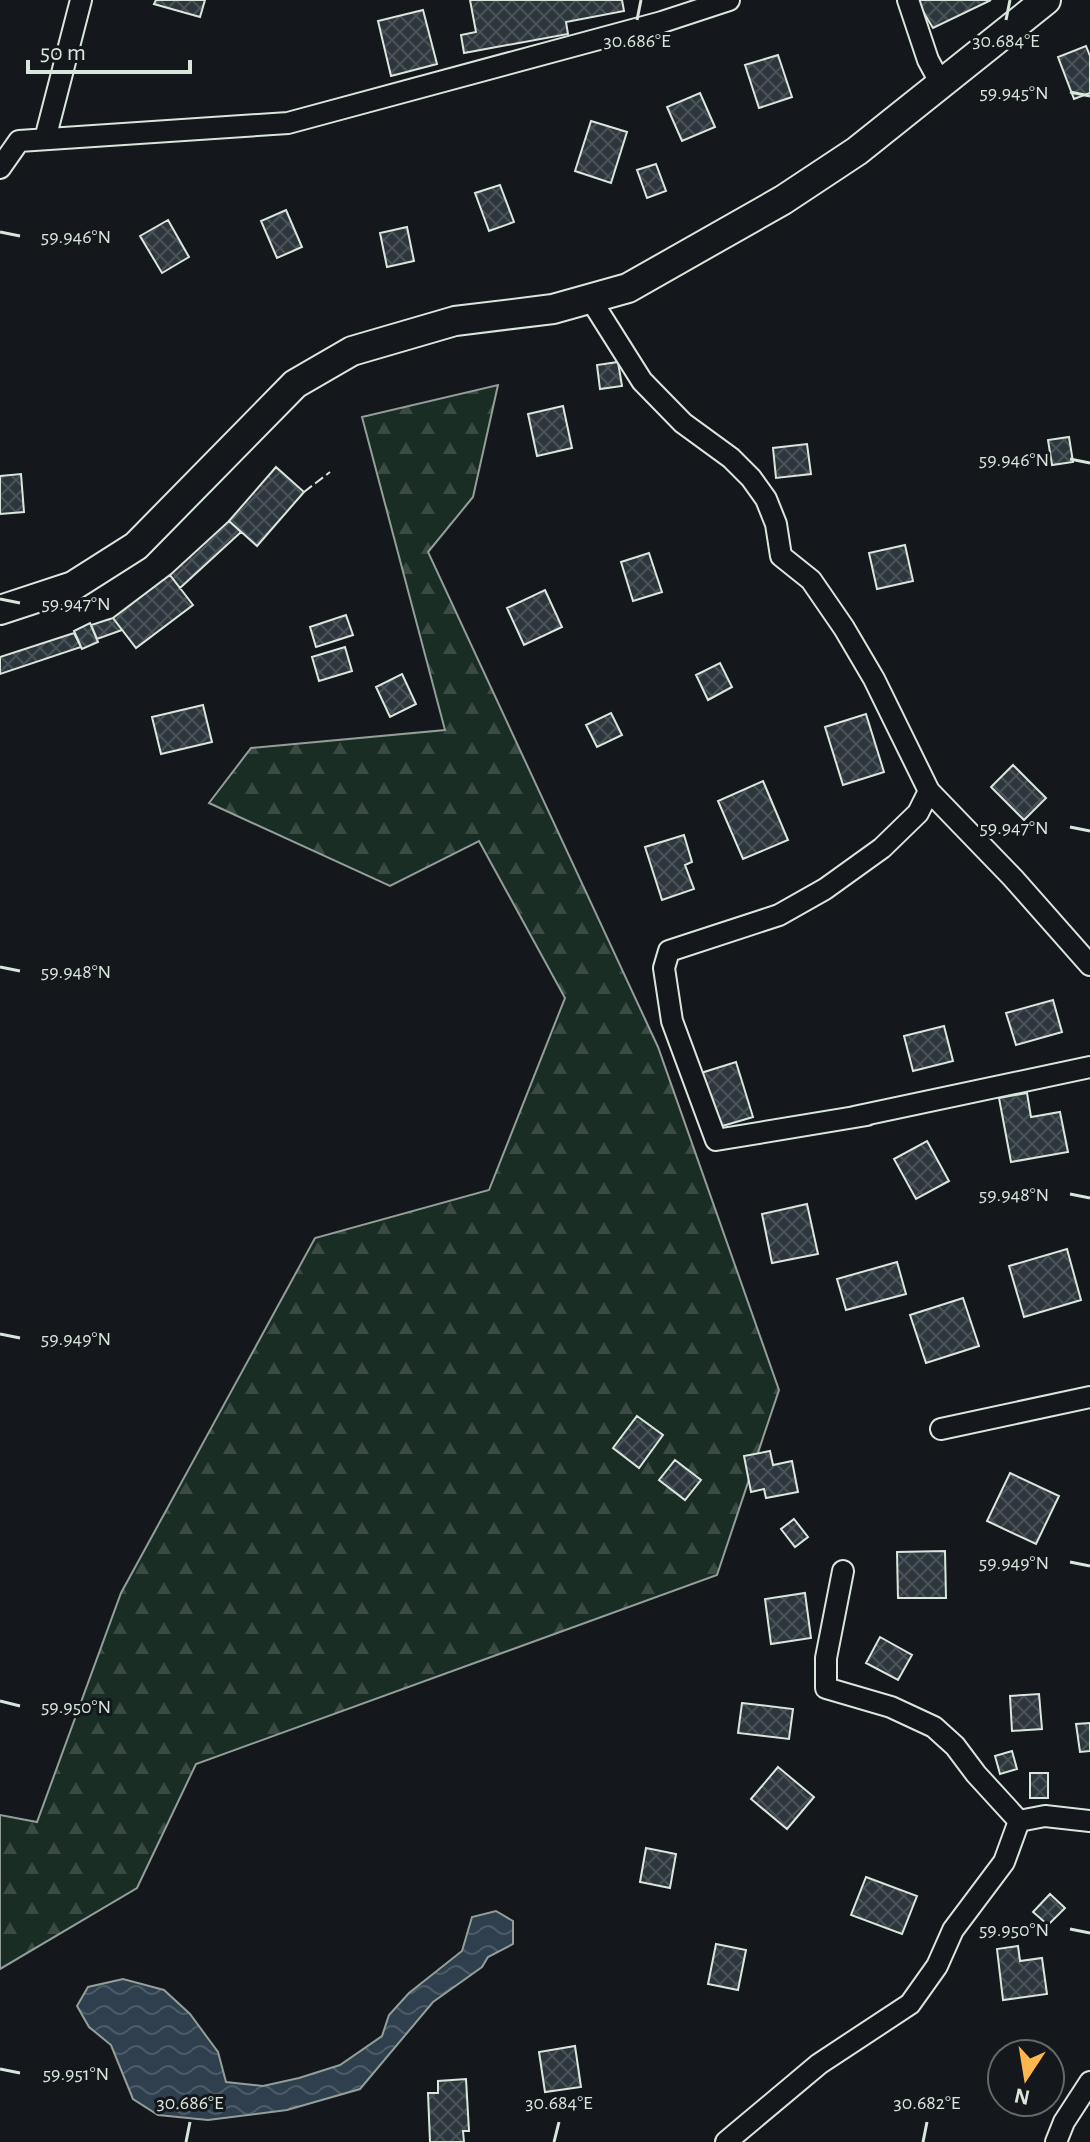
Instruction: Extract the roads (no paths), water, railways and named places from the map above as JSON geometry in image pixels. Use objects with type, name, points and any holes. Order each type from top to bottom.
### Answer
[{"type":"street","points":[[45,139],[81,0]]},
{"type":"street","points":[[0,168],[19,141],[288,123],[662,22],[729,0]]},
{"type":"street","points":[[908,0],[928,60],[941,84]]},
{"type":"street","points":[[0,610],[73,586],[136,546],[295,384],[352,351],[455,321],[553,309],[628,288],[783,200],[857,151],[1046,0]]},
{"type":"street","points":[[591,300],[642,381],[683,423],[731,458],[766,499],[776,524],[781,556],[811,580],[844,628],[874,679],[929,791],[1013,878],[1090,965]]},
{"type":"street","points":[[929,791],[918,813],[882,848],[825,889],[779,915],[669,951],[664,968],[672,1021],[716,1140],[861,1116],[1090,1067]]},
{"type":"street","points":[[941,1429],[1090,1397]]},
{"type":"street","points":[[843,1571],[826,1658],[826,1688],[891,1707],[934,1727],[955,1746],[1019,1821]]},
{"type":"street","points":[[1019,1821],[1045,1816],[1090,1821]]},
{"type":"street","points":[[726,2142],[819,2064],[910,2004],[937,1966],[953,1930],[1004,1862],[1019,1821]]},
{"type":"street","points":[[1056,2142],[1064,2122],[1090,2082]]},
{"type":"water","points":[[496,1911],[513,1921],[513,1944],[488,1957],[482,1967],[433,2002],[360,2089],[287,2110],[208,2120],[158,2115],[133,2099],[111,2045],[89,2027],[77,2006],[88,1987],[123,1979],[164,1990],[190,2014],[218,2052],[226,2082],[263,2086],[299,2078],[340,2065],[382,2036],[389,2015],[409,1993],[462,1951],[472,1917]]}]
